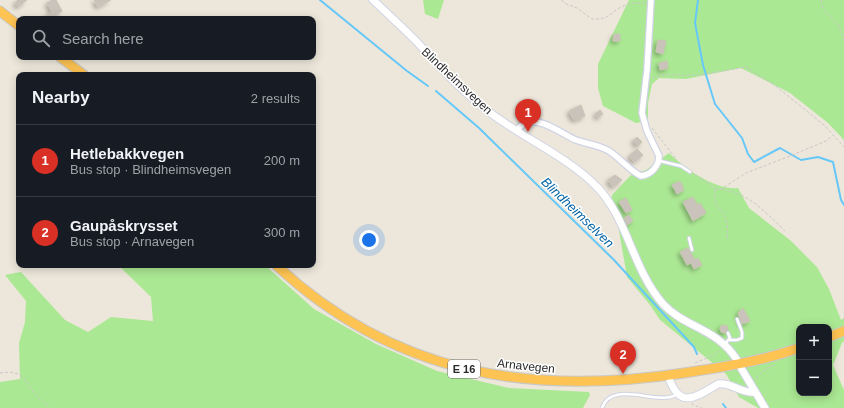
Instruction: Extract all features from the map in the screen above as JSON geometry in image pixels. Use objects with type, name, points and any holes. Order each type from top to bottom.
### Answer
[{"type":"highway","points":[[0,11],[16,24]]},
{"type":"highway","points":[[64,60],[80,72]]},
{"type":"highway","name":"Arnavegen","points":[[279,268],[329,308],[372,333],[412,352],[462,368],[514,379],[555,382],[608,381],[668,375],[743,363],[796,349]]},
{"type":"highway","points":[[832,336],[844,331]]},
{"type":"street","name":"Blindheimsvegen","points":[[374,0],[476,101],[493,115],[597,186],[614,212],[645,276],[656,294],[671,310],[727,342],[737,360]]},
{"type":"street","points":[[517,130],[522,125],[535,122],[546,124],[568,136],[608,151],[641,176],[651,172],[659,161],[656,147],[647,131],[642,113],[647,70],[650,2]]},
{"type":"street","points":[[741,368],[765,408]]},
{"type":"street","points":[[668,375],[674,396],[681,401],[692,401],[718,384],[722,383],[732,385],[743,391],[753,390]]},
{"type":"lane","points":[[659,161],[680,166],[690,172]]},
{"type":"lane","points":[[689,238],[692,250]]},
{"type":"lane","points":[[728,333],[727,342],[742,338],[742,332],[737,319]]},
{"type":"lane","points":[[602,408],[608,399],[621,394],[634,394],[657,398],[674,396]]},
{"type":"path","points":[[562,0],[592,19],[607,18],[622,6],[628,4],[650,2]]},
{"type":"path","points":[[821,0],[822,9],[826,15],[838,25],[844,40]]},
{"type":"path","points":[[651,83],[653,77],[658,76],[698,75],[746,67],[777,87],[825,126],[832,136],[844,147]]},
{"type":"path","points":[[650,123],[680,166]]},
{"type":"path","points":[[721,189],[746,173],[826,141],[832,136]]},
{"type":"path","points":[[690,172],[715,188],[734,191],[753,200],[784,231]]},
{"type":"path","points":[[715,188],[715,204],[722,209],[727,221],[727,238]]},
{"type":"path","points":[[695,363],[714,355],[727,342]]},
{"type":"path","points":[[753,390],[761,373],[776,364]]},
{"type":"path","points":[[0,373],[14,372],[19,374],[27,381],[36,396],[50,408]]},
{"type":"path","points":[[692,401],[693,405],[702,408]]},
{"type":"green space","points":[[423,0],[444,0],[438,19],[425,14]]},
{"type":"green space","points":[[629,0],[844,0],[844,140],[828,123],[790,93],[741,68],[686,79],[659,78],[652,84],[648,103],[648,121],[636,123],[603,106],[598,88],[598,64]]},
{"type":"green space","points":[[669,153],[692,172],[710,182],[719,186],[738,188],[749,208],[790,240],[817,267],[829,289],[841,320],[844,318],[844,341],[833,365],[844,390],[844,408],[758,408],[739,397],[726,374],[660,320],[627,277],[618,225],[610,210],[612,195],[631,175],[646,170]]},
{"type":"green space","points":[[121,268],[268,268],[314,309],[376,344],[437,371],[509,388],[589,392],[590,395],[583,408],[0,408],[0,382],[20,379],[19,343],[25,322],[26,301],[5,275],[21,272],[65,320],[88,332],[111,317],[153,321],[151,297]]},
{"type":"building","points":[[18,0],[27,0],[18,7],[15,3]]},
{"type":"building","points":[[52,0],[56,0],[62,11],[54,16],[46,16],[52,12],[47,3]]},
{"type":"building","points":[[94,0],[111,0],[98,7]]},
{"type":"building","points":[[614,34],[620,34],[620,41],[613,41]]},
{"type":"building","points":[[658,40],[666,41],[663,54],[656,52]]},
{"type":"building","points":[[667,61],[668,68],[660,70],[659,63]]},
{"type":"building","points":[[581,105],[585,116],[576,120],[573,119],[569,111]]},
{"type":"building","points":[[600,110],[603,114],[598,118],[595,114]]},
{"type":"building","points":[[637,137],[642,142],[638,146],[633,141]]},
{"type":"building","points":[[637,149],[643,155],[635,162],[629,157]]},
{"type":"building","points":[[615,175],[622,180],[613,187],[608,180]]},
{"type":"building","points":[[680,181],[684,190],[677,194],[672,185]]},
{"type":"building","points":[[693,197],[697,205],[700,203],[706,213],[693,221],[683,202]]},
{"type":"building","points":[[626,198],[632,210],[626,213],[619,202]]},
{"type":"building","points":[[629,215],[633,221],[627,225],[624,218]]},
{"type":"building","points":[[688,248],[695,260],[698,258],[702,265],[694,269],[691,263],[687,265],[680,252]]},
{"type":"building","points":[[743,308],[750,321],[742,324],[738,313]]},
{"type":"building","points":[[722,325],[726,325],[728,329],[726,333],[722,333],[720,331],[720,327]]},
{"type":"waterway","name":"Blindheimselven","points":[[320,0],[407,71],[428,86]]},
{"type":"waterway","points":[[698,0],[695,23],[703,65],[715,104],[742,138],[748,154],[754,162],[780,148],[801,160],[818,157],[833,162],[841,200],[844,205]]},
{"type":"waterway","name":"Blindheimselven","points":[[436,91],[479,128],[614,260],[694,347],[697,354]]},
{"type":"waterway","name":"Blindheimselven","points":[[723,404],[726,408]]},
{"type":"place","name":"Hetlebakkvegen","points":[[528,132]]},
{"type":"place","name":"Gaupåskrysset","points":[[623,374]]}]
